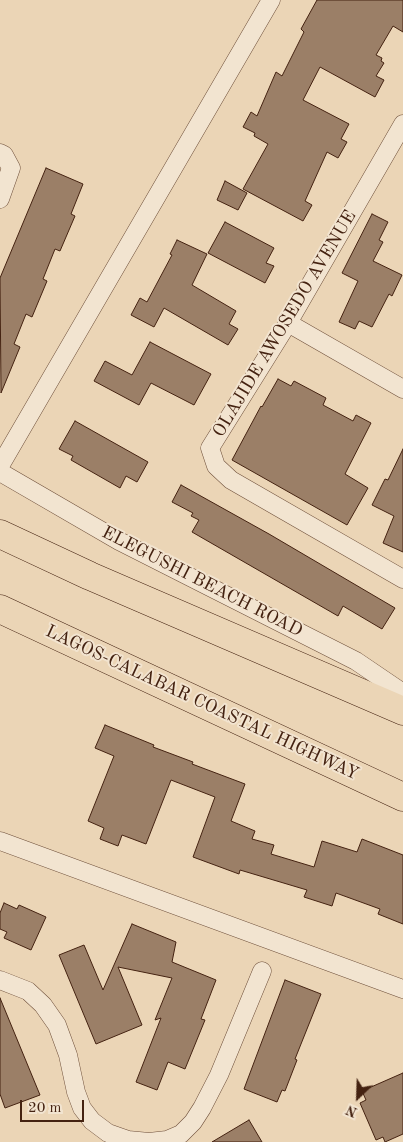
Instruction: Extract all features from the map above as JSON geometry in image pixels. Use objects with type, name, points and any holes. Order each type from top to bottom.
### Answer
[{"type":"highway","points":[[0,534],[90,576],[403,711]]},
{"type":"highway","name":"LAGOS-CALABAR COASTAL HIGHWAY","points":[[0,609],[403,797]]},
{"type":"street","points":[[0,466],[271,0]]},
{"type":"street","name":"OLAJIDE AWOSEDO AVENUE","points":[[403,124],[288,323],[210,448],[216,466],[231,480],[403,579]]},
{"type":"street","points":[[0,153],[4,155],[11,168],[0,198]]},
{"type":"street","points":[[288,323],[403,388]]},
{"type":"street","name":"ELEGUSHI BEACH ROAD","points":[[0,472],[119,541],[356,661],[403,693]]},
{"type":"street","points":[[0,841],[403,989]]},
{"type":"street","points":[[0,980],[28,991],[43,1005],[57,1025],[68,1056],[79,1100],[82,1108],[92,1121],[108,1133],[128,1140],[148,1142],[167,1140],[181,1134],[193,1122],[219,1075],[262,971]]},
{"type":"building","points":[[317,0],[403,0],[403,32],[393,26],[376,55],[382,58],[381,61],[384,63],[376,76],[384,80],[375,97],[320,67],[303,100],[349,124],[341,139],[347,142],[338,158],[327,152],[305,201],[312,205],[303,221],[243,189],[268,144],[254,136],[255,133],[243,127],[251,112],[257,116],[276,72],[282,76],[304,32],[301,29]]},
{"type":"building","points":[[46,168],[83,184],[71,214],[75,216],[60,251],[55,249],[43,279],[47,281],[32,317],[26,314],[14,344],[20,347],[1,393],[0,278]]},
{"type":"building","points":[[225,181],[247,193],[238,210],[217,200]]},
{"type":"building","points":[[372,214],[388,222],[379,240],[383,242],[373,261],[402,275],[392,296],[389,294],[372,327],[359,321],[355,329],[339,322],[358,281],[342,273]]},
{"type":"building","points":[[225,222],[274,248],[266,263],[274,266],[265,283],[208,253]]},
{"type":"building","points":[[177,240],[207,254],[192,285],[236,311],[229,324],[238,329],[228,345],[164,308],[154,327],[131,315],[140,298],[147,302],[172,255],[170,254]]},
{"type":"building","points":[[150,342],[211,374],[194,405],[151,383],[139,405],[94,381],[105,361],[132,375]]},
{"type":"building","points":[[278,379],[291,386],[294,381],[326,398],[323,405],[353,421],[356,415],[371,423],[345,474],[368,488],[347,525],[232,460]]},
{"type":"building","points":[[75,421],[148,462],[137,482],[126,476],[120,488],[71,460],[73,456],[59,449]]},
{"type":"building","points":[[403,449],[403,552],[383,543],[394,516],[372,505],[385,479],[388,480]]},
{"type":"building","points":[[181,485],[395,608],[382,629],[343,606],[338,616],[192,532],[199,520],[191,516],[193,513],[172,502]]},
{"type":"building","points":[[105,725],[154,745],[153,747],[193,762],[192,764],[245,784],[231,821],[255,831],[252,839],[274,845],[271,854],[314,867],[322,841],[357,852],[362,839],[403,855],[403,924],[378,914],[380,909],[336,893],[332,906],[304,897],[307,890],[240,870],[239,874],[193,857],[215,797],[171,780],[146,844],[122,835],[118,846],[100,839],[104,828],[88,821],[114,756],[95,748]]},
{"type":"building","points":[[4,903],[17,909],[19,905],[46,917],[31,950],[4,938],[7,932],[0,929],[0,913]]},
{"type":"building","points":[[132,924],[176,942],[172,962],[216,980],[201,1019],[205,1020],[185,1069],[168,1062],[157,1090],[136,1082],[161,1018],[155,1020],[172,978],[118,967],[142,1025],[96,1044],[59,955],[84,945],[103,990]]},
{"type":"building","points":[[285,980],[321,994],[295,1059],[297,1060],[285,1091],[282,1090],[277,1102],[244,1089]]},
{"type":"building","points":[[0,998],[40,1095],[5,1108],[0,1094]]},
{"type":"building","points":[[403,1073],[403,1134],[385,1142],[383,1137],[376,1140],[360,1103],[366,1100],[362,1091]]},
{"type":"building","points":[[249,1120],[262,1142],[212,1142]]}]
